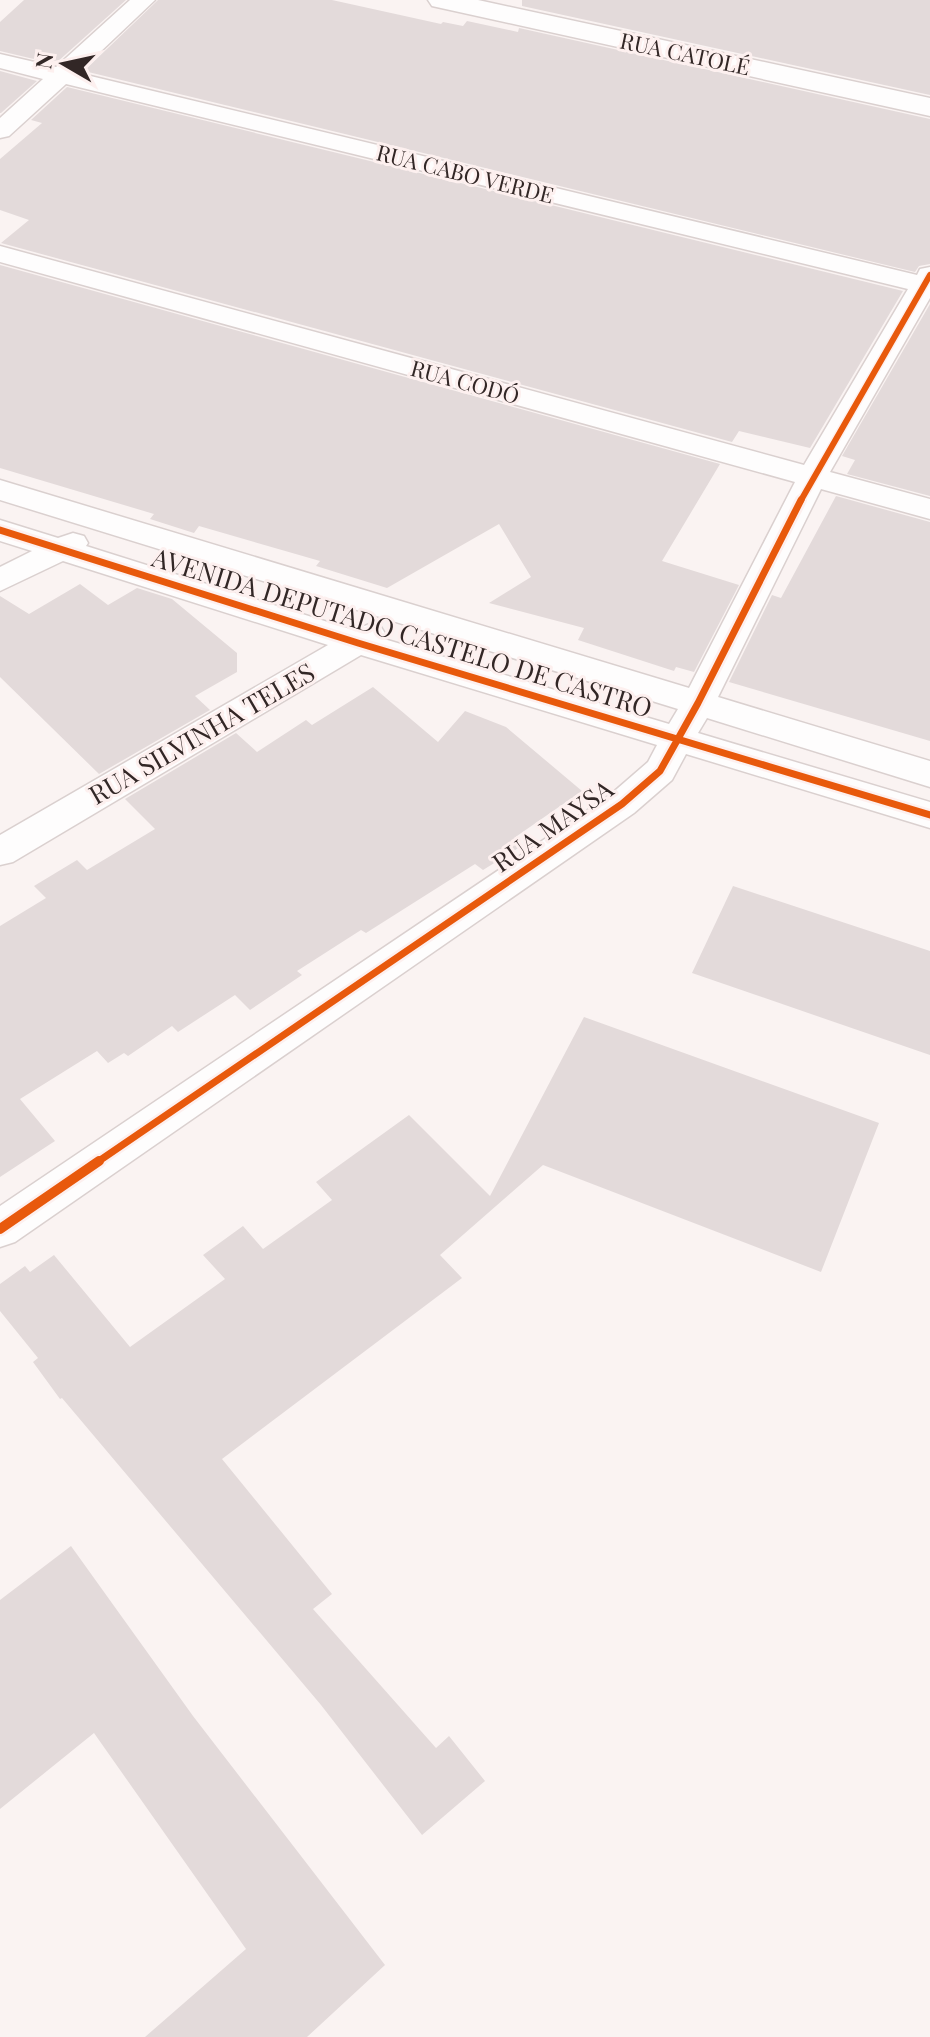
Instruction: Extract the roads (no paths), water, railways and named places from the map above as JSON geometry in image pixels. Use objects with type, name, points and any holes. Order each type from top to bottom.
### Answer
[{"type":"street","points":[[0,131],[144,0]]},
{"type":"street","name":"RUA CATOLÉ","points":[[441,0],[597,23],[930,86]]},
{"type":"street","name":"RUA CATOLÉ","points":[[543,0],[597,23],[930,107]]},
{"type":"street","name":"RUA CABO VERDE","points":[[0,61],[928,282]]},
{"type":"street","name":"RUA CODÓ","points":[[0,254],[930,509]]},
{"type":"street","name":"RUA MAYSA","points":[[0,1229],[622,804],[660,771],[698,703],[812,477],[928,282]]},
{"type":"street","name":"AVENIDA DEPUTADO CASTELO DE CASTRO","points":[[0,490],[930,774]]},
{"type":"street","points":[[0,580],[61,550],[106,523]]},
{"type":"street","name":"AVENIDA DEPUTADO CASTELO DE CASTRO","points":[[0,530],[358,643],[680,737],[930,815]]},
{"type":"street","name":"RUA SILVINHA TELES","points":[[0,852],[358,643],[403,613]]}]
